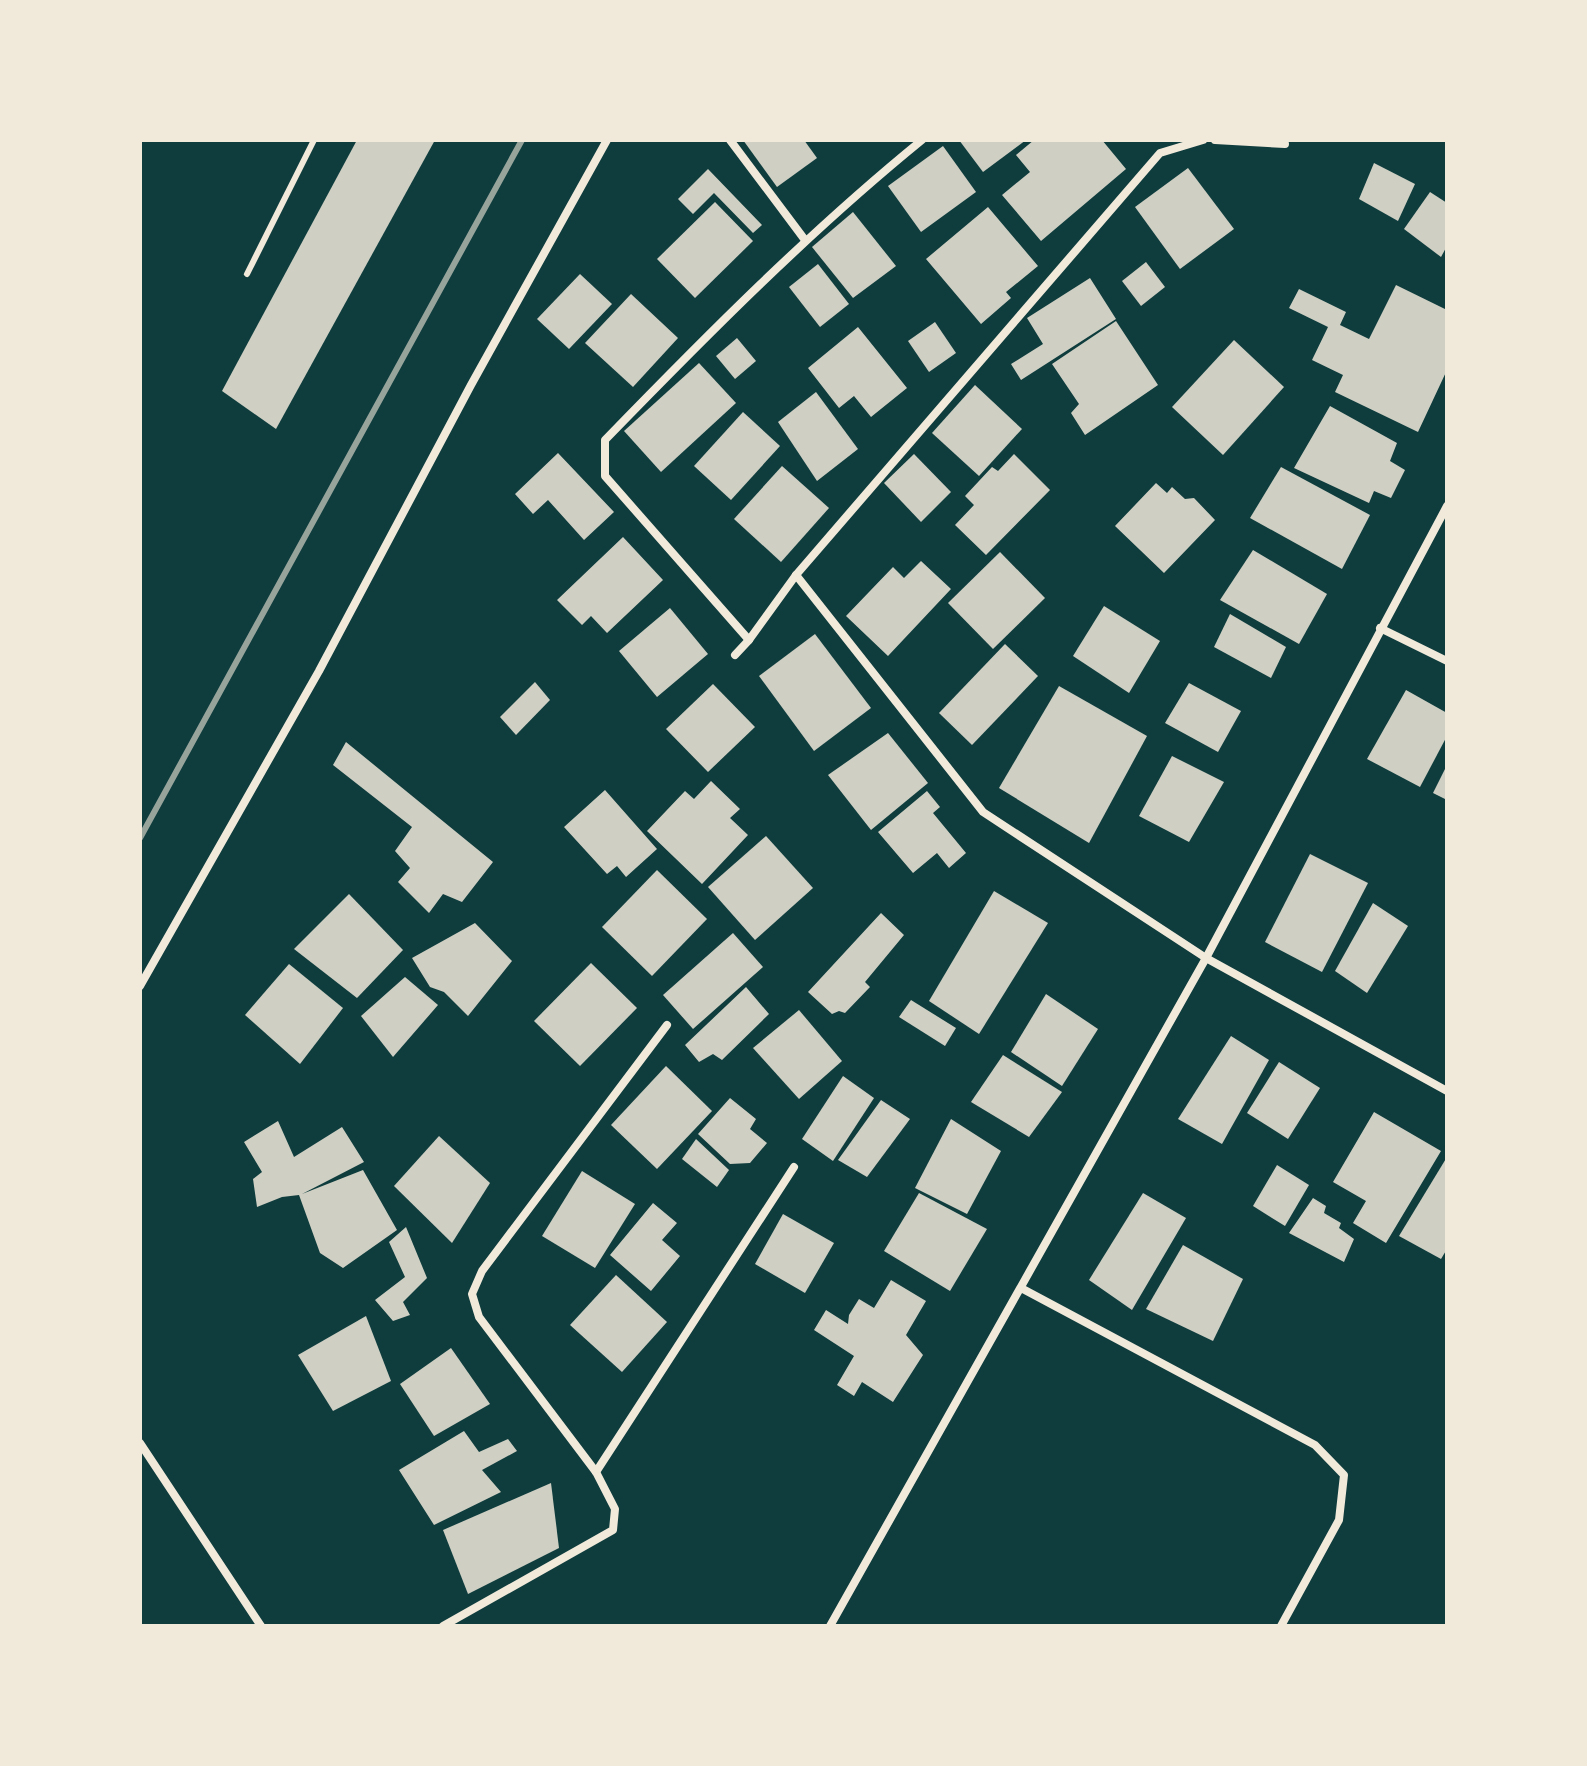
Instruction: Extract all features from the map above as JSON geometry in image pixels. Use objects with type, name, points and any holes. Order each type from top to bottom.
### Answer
[{"type":"street","points":[[140,986],[319,671],[607,140]]},
{"type":"street","points":[[730,140],[805,240]]},
{"type":"street","points":[[749,640],[605,476],[605,440],[805,240],[922,140]]},
{"type":"street","points":[[735,655],[796,575],[1160,153],[1203,140]]},
{"type":"street","points":[[1215,140],[1285,144]]},
{"type":"street","points":[[830,1626],[1206,958],[1447,506]]},
{"type":"street","points":[[796,575],[983,812],[1206,958],[1447,1091]]},
{"type":"street","points":[[1380,628],[1447,661]]},
{"type":"street","points":[[443,1626],[613,1530],[615,1509],[596,1472],[479,1317],[472,1294],[482,1271],[667,1025]]},
{"type":"street","points":[[596,1472],[794,1167]]},
{"type":"street","points":[[1021,1288],[1315,1445],[1344,1475],[1339,1520],[1281,1626]]},
{"type":"street","points":[[140,1443],[261,1626]]},
{"type":"lane","points":[[247,274],[314,140]]},
{"type":"building","points":[[357,140],[435,140],[276,429],[222,391]]},
{"type":"building","points":[[743,140],[804,140],[817,158],[777,187]]},
{"type":"building","points":[[959,140],[1026,140],[983,172]]},
{"type":"building","points":[[1034,140],[1102,140],[1126,169],[1041,241],[1002,195],[1030,172],[1016,155]]},
{"type":"building","points":[[943,146],[976,192],[921,232],[888,186]]},
{"type":"building","points":[[1374,163],[1415,184],[1398,221],[1359,199]]},
{"type":"building","points":[[1188,168],[1234,229],[1180,269],[1135,207]]},
{"type":"building","points":[[708,169],[762,225],[753,233],[714,193],[693,214],[678,199]]},
{"type":"building","points":[[1430,192],[1447,203],[1447,246],[1441,257],[1404,229]]},
{"type":"building","points":[[715,202],[753,241],[695,298],[657,259]]},
{"type":"building","points":[[988,207],[1038,266],[1006,292],[1011,298],[981,324],[926,259]]},
{"type":"building","points":[[853,212],[896,266],[853,298],[812,247]]},
{"type":"building","points":[[1146,262],[1165,287],[1141,306],[1122,281]]},
{"type":"building","points":[[818,264],[849,304],[820,327],[789,287]]},
{"type":"building","points":[[580,274],[612,304],[569,349],[537,319]]},
{"type":"building","points":[[1090,278],[1116,319],[1021,380],[1011,364],[1043,344],[1027,318]]},
{"type":"building","points":[[1396,285],[1447,310],[1447,370],[1418,432],[1335,392],[1343,375],[1312,360],[1328,327],[1289,308],[1299,289],[1346,312],[1340,325],[1369,339]]},
{"type":"building","points":[[631,294],[678,338],[633,387],[585,343]]},
{"type":"building","points":[[1116,321],[1158,385],[1085,435],[1071,413],[1079,404],[1052,364]]},
{"type":"building","points":[[935,322],[956,353],[929,372],[908,341]]},
{"type":"building","points":[[858,327],[907,388],[871,417],[854,396],[839,408],[808,368]]},
{"type":"building","points":[[737,338],[756,361],[735,379],[716,356]]},
{"type":"building","points":[[1234,340],[1284,387],[1223,455],[1172,407]]},
{"type":"building","points":[[699,363],[736,403],[661,472],[624,431]]},
{"type":"building","points":[[975,385],[1022,429],[979,476],[932,433]]},
{"type":"building","points":[[816,392],[858,449],[817,481],[778,422]]},
{"type":"building","points":[[1330,406],[1397,443],[1390,461],[1405,470],[1391,498],[1374,491],[1369,503],[1294,468]]},
{"type":"building","points":[[743,412],[780,446],[731,500],[694,466]]},
{"type":"building","points":[[558,453],[614,512],[584,540],[548,500],[533,514],[515,494]]},
{"type":"building","points":[[914,454],[951,492],[921,522],[884,483]]},
{"type":"building","points":[[1014,454],[1050,490],[986,555],[955,525],[974,505],[965,496],[992,467],[998,471]]},
{"type":"building","points":[[782,466],[829,508],[781,562],[734,519]]},
{"type":"building","points":[[1281,467],[1370,515],[1342,569],[1250,518]]},
{"type":"building","points":[[1156,483],[1167,493],[1172,487],[1185,499],[1194,498],[1215,520],[1164,573],[1115,526]]},
{"type":"building","points":[[623,537],[663,580],[607,633],[591,616],[582,625],[557,600]]},
{"type":"building","points":[[1253,550],[1327,594],[1299,644],[1220,600]]},
{"type":"building","points":[[1000,552],[1045,598],[993,649],[948,603]]},
{"type":"building","points":[[921,561],[951,589],[888,656],[846,616],[893,567],[904,578]]},
{"type":"building","points":[[1104,606],[1160,641],[1129,693],[1073,656]]},
{"type":"building","points":[[670,608],[708,654],[657,697],[619,651]]},
{"type":"building","points":[[1230,614],[1286,647],[1271,678],[1214,647]]},
{"type":"building","points":[[815,634],[871,708],[814,751],[759,676]]},
{"type":"building","points":[[1005,644],[1038,676],[972,745],[939,713]]},
{"type":"building","points":[[535,682],[550,700],[516,735],[500,717]]},
{"type":"building","points":[[1189,683],[1241,711],[1218,752],[1165,723]]},
{"type":"building","points":[[713,684],[755,727],[708,772],[666,729]]},
{"type":"building","points":[[1059,686],[1147,736],[1089,843],[999,788]]},
{"type":"building","points":[[1406,690],[1447,713],[1447,736],[1420,787],[1367,759]]},
{"type":"building","points":[[888,733],[928,783],[871,830],[828,775]]},
{"type":"building","points":[[346,742],[493,862],[462,902],[443,894],[429,913],[398,882],[410,868],[395,851],[412,827],[333,765]]},
{"type":"building","points":[[1172,756],[1224,782],[1189,842],[1139,816]]},
{"type":"building","points":[[1447,765],[1447,800],[1433,793]]},
{"type":"building","points":[[711,781],[740,809],[730,818],[748,835],[702,884],[647,831],[685,791],[694,799]]},
{"type":"building","points":[[605,790],[657,849],[626,877],[617,866],[607,874],[564,827]]},
{"type":"building","points":[[927,791],[940,807],[933,813],[966,853],[949,868],[937,853],[913,873],[878,832]]},
{"type":"building","points":[[766,836],[813,888],[755,940],[708,887]]},
{"type":"building","points":[[1310,854],[1368,883],[1322,972],[1265,942]]},
{"type":"building","points":[[657,870],[707,919],[652,976],[602,927]]},
{"type":"building","points":[[994,891],[1048,923],[979,1034],[929,1001]]},
{"type":"building","points":[[349,894],[403,950],[357,998],[294,949]]},
{"type":"building","points":[[1373,903],[1408,926],[1367,993],[1335,971]]},
{"type":"building","points":[[881,913],[904,935],[865,982],[870,987],[845,1013],[839,1011],[832,1014],[808,992]]},
{"type":"building","points":[[475,923],[512,961],[468,1016],[444,992],[430,987],[412,958]]},
{"type":"building","points":[[733,933],[763,967],[693,1029],[663,995]]},
{"type":"building","points":[[591,963],[637,1008],[580,1066],[534,1021]]},
{"type":"building","points":[[289,964],[343,1008],[300,1064],[245,1015]]},
{"type":"building","points":[[405,977],[438,1005],[393,1057],[361,1016]]},
{"type":"building","points":[[746,987],[769,1014],[722,1060],[713,1054],[699,1062],[685,1045]]},
{"type":"building","points":[[1046,994],[1098,1029],[1062,1086],[1011,1052]]},
{"type":"building","points":[[911,1000],[956,1028],[945,1046],[899,1017]]},
{"type":"building","points":[[799,1010],[842,1061],[799,1099],[753,1048]]},
{"type":"building","points":[[1231,1036],[1269,1060],[1222,1144],[1178,1119]]},
{"type":"building","points":[[1003,1055],[1062,1092],[1029,1137],[971,1102]]},
{"type":"building","points":[[1279,1062],[1320,1088],[1288,1139],[1247,1113]]},
{"type":"building","points":[[666,1066],[712,1111],[657,1169],[611,1125]]},
{"type":"building","points":[[843,1076],[874,1098],[833,1161],[802,1139]]},
{"type":"building","points":[[730,1098],[756,1119],[750,1129],[767,1143],[750,1163],[730,1164],[698,1134]]},
{"type":"building","points":[[881,1100],[910,1119],[867,1177],[838,1160]]},
{"type":"building","points":[[1374,1112],[1441,1151],[1386,1243],[1353,1223],[1366,1201],[1333,1182]]},
{"type":"building","points":[[951,1119],[1001,1151],[967,1214],[915,1188]]},
{"type":"building","points":[[278,1121],[294,1157],[342,1127],[364,1162],[302,1194],[363,1170],[397,1230],[343,1268],[320,1253],[299,1195],[282,1197],[257,1207],[253,1179],[262,1172],[244,1142]]},
{"type":"building","points":[[439,1136],[490,1183],[452,1243],[394,1186]]},
{"type":"building","points":[[696,1139],[729,1170],[717,1187],[682,1159]]},
{"type":"building","points":[[1447,1157],[1447,1249],[1441,1259],[1399,1236]]},
{"type":"building","points":[[1277,1165],[1309,1185],[1285,1226],[1253,1206]]},
{"type":"building","points":[[582,1171],[635,1204],[595,1268],[542,1236]]},
{"type":"building","points":[[919,1193],[987,1229],[950,1291],[884,1251]]},
{"type":"building","points":[[1143,1193],[1186,1218],[1132,1310],[1089,1280]]},
{"type":"building","points":[[1313,1198],[1326,1206],[1324,1213],[1341,1223],[1339,1228],[1354,1239],[1344,1262],[1289,1233]]},
{"type":"building","points":[[653,1203],[677,1223],[662,1240],[680,1256],[651,1291],[610,1255]]},
{"type":"building","points":[[783,1214],[834,1243],[805,1293],[755,1264]]},
{"type":"building","points":[[406,1227],[427,1278],[403,1302],[410,1315],[393,1321],[375,1300],[405,1277],[389,1242]]},
{"type":"building","points":[[1183,1245],[1243,1279],[1213,1341],[1146,1309]]},
{"type":"building","points":[[616,1275],[667,1322],[622,1372],[570,1325]]},
{"type":"building","points":[[891,1280],[926,1301],[906,1335],[923,1355],[893,1402],[862,1382],[854,1396],[837,1385],[854,1356],[814,1330],[826,1310],[848,1324],[849,1315],[859,1299],[874,1308]]},
{"type":"building","points":[[366,1316],[391,1381],[333,1411],[298,1355]]},
{"type":"building","points":[[451,1348],[490,1404],[434,1436],[400,1384]]},
{"type":"building","points":[[464,1431],[479,1452],[508,1439],[517,1451],[482,1470],[501,1492],[434,1525],[399,1470]]},
{"type":"building","points":[[551,1483],[559,1548],[468,1594],[443,1530]]},
{"type":"railway","points":[[140,838],[522,140]]}]
